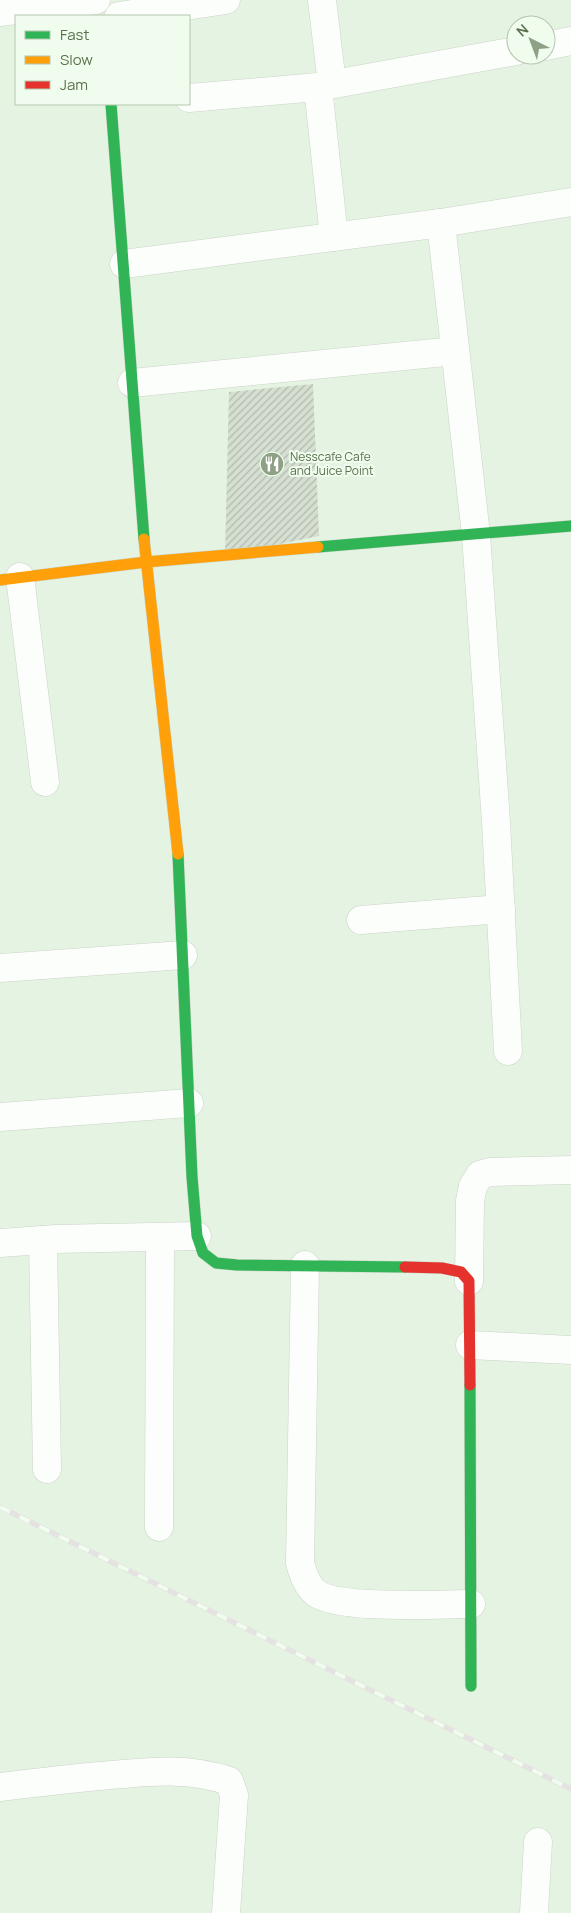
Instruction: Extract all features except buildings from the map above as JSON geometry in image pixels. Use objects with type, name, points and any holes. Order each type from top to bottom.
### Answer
[{"type":"street","points":[[0,12],[96,0]]},
{"type":"street","points":[[104,0],[105,15]]},
{"type":"street","points":[[126,15],[226,0]]},
{"type":"street","points":[[322,0],[334,237]]},
{"type":"street","points":[[556,44],[571,41]]},
{"type":"street","points":[[190,98],[325,86],[506,53]]},
{"type":"street","points":[[112,105],[146,562],[178,851],[197,1236],[203,1253],[216,1262],[237,1265],[442,1268],[461,1272],[469,1281]]},
{"type":"street","points":[[124,264],[441,223],[571,202]]},
{"type":"street","points":[[441,223],[476,535],[501,909],[508,1051]]},
{"type":"street","points":[[132,383],[456,351]]},
{"type":"street","points":[[45,782],[10,578],[146,562],[571,526]]},
{"type":"street","points":[[361,920],[501,909]]},
{"type":"street","points":[[0,968],[183,955]]},
{"type":"street","points":[[0,1117],[189,1103]]},
{"type":"street","points":[[471,1686],[470,1201],[473,1186],[480,1176],[490,1172],[571,1170]]},
{"type":"street","points":[[158,1527],[160,1236]]},
{"type":"street","points":[[0,1243],[197,1236]]},
{"type":"street","points":[[43,1240],[47,1469]]},
{"type":"street","points":[[305,1265],[300,1562],[304,1578],[316,1592],[334,1601],[355,1604],[471,1604]]},
{"type":"street","points":[[470,1345],[571,1350]]},
{"type":"street","points":[[0,1787],[144,1772],[188,1771],[215,1776],[229,1781],[234,1795],[226,1913]]},
{"type":"street","points":[[534,1913],[538,1842]]},
{"type":"shaded area","points":[[0,0],[571,0],[571,1913],[0,1913]]},
{"type":"railway","points":[[0,1507],[571,1789]]},
{"type":"traffic: fast","points":[[111,105],[144,539]]},
{"type":"traffic: fast","points":[[318,547],[571,526]]},
{"type":"traffic: fast","points":[[178,854],[192,1177],[197,1236],[203,1253],[216,1263],[237,1265],[405,1267]]},
{"type":"traffic: fast","points":[[470,1385],[471,1686]]},
{"type":"traffic: slow","points":[[144,539],[178,854]]},
{"type":"traffic: slow","points":[[0,580],[146,562],[318,547]]},
{"type":"traffic: jam","points":[[405,1267],[442,1268],[461,1272],[469,1281],[470,1385]]},
{"type":"place","name":"Nesscafe Cafe and Juice Point","points":[[272,464]]}]
